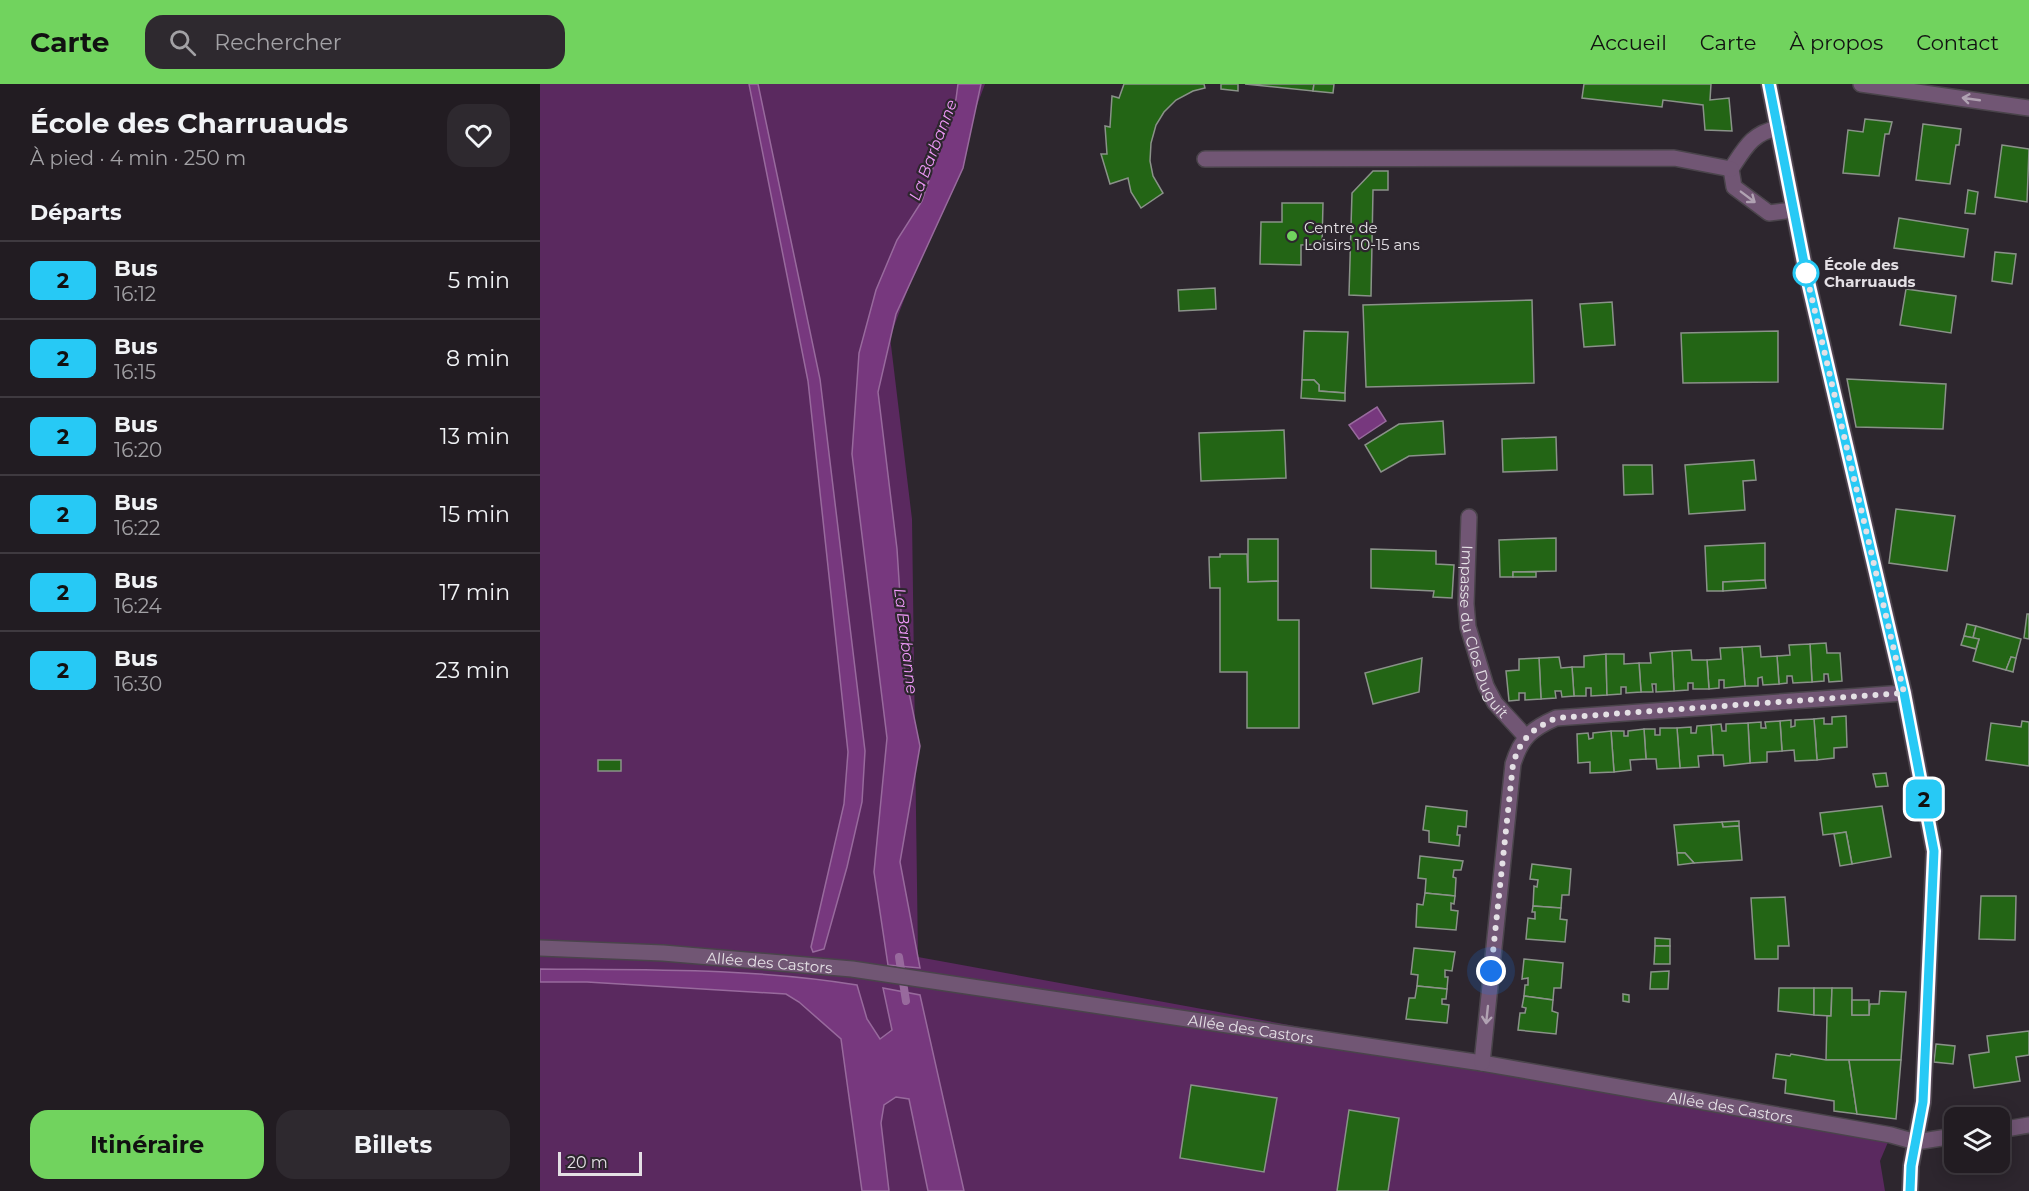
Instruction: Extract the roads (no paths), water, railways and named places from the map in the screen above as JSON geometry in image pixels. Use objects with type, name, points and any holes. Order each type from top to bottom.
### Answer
[{"type":"street","points":[[1769,84],[1792,210],[1904,693],[1934,851],[1923,1102],[1911,1166],[1910,1191]]},
{"type":"street","points":[[1862,84],[2029,108]]},
{"type":"street","points":[[1778,128],[1766,131],[1751,140],[1731,169],[1734,187],[1769,213],[1792,210]]},
{"type":"street","points":[[1205,159],[1674,158],[1731,169]]},
{"type":"street","name":"Impasse du Clos Duguit","points":[[1469,517],[1466,604],[1468,627],[1486,686],[1495,704],[1526,737]]},
{"type":"street","points":[[1482,1063],[1513,764],[1518,749],[1526,737],[1539,726],[1556,718],[1904,693]]},
{"type":"street","name":"Allée des Castors","points":[[540,948],[663,953],[772,961],[884,974],[1482,1063],[1891,1135],[1916,1142],[1944,1138]]},
{"type":"street","points":[[2010,1128],[2029,1125]]},
{"type":"waterway","name":"La Barbanne","points":[[899,957],[906,1001]]},
{"type":"place","name":"Centre de Loisirs 10-15 ans","points":[[1292,236]]},
{"type":"place","name":"École des Charruauds","points":[[1806,273]]}]
